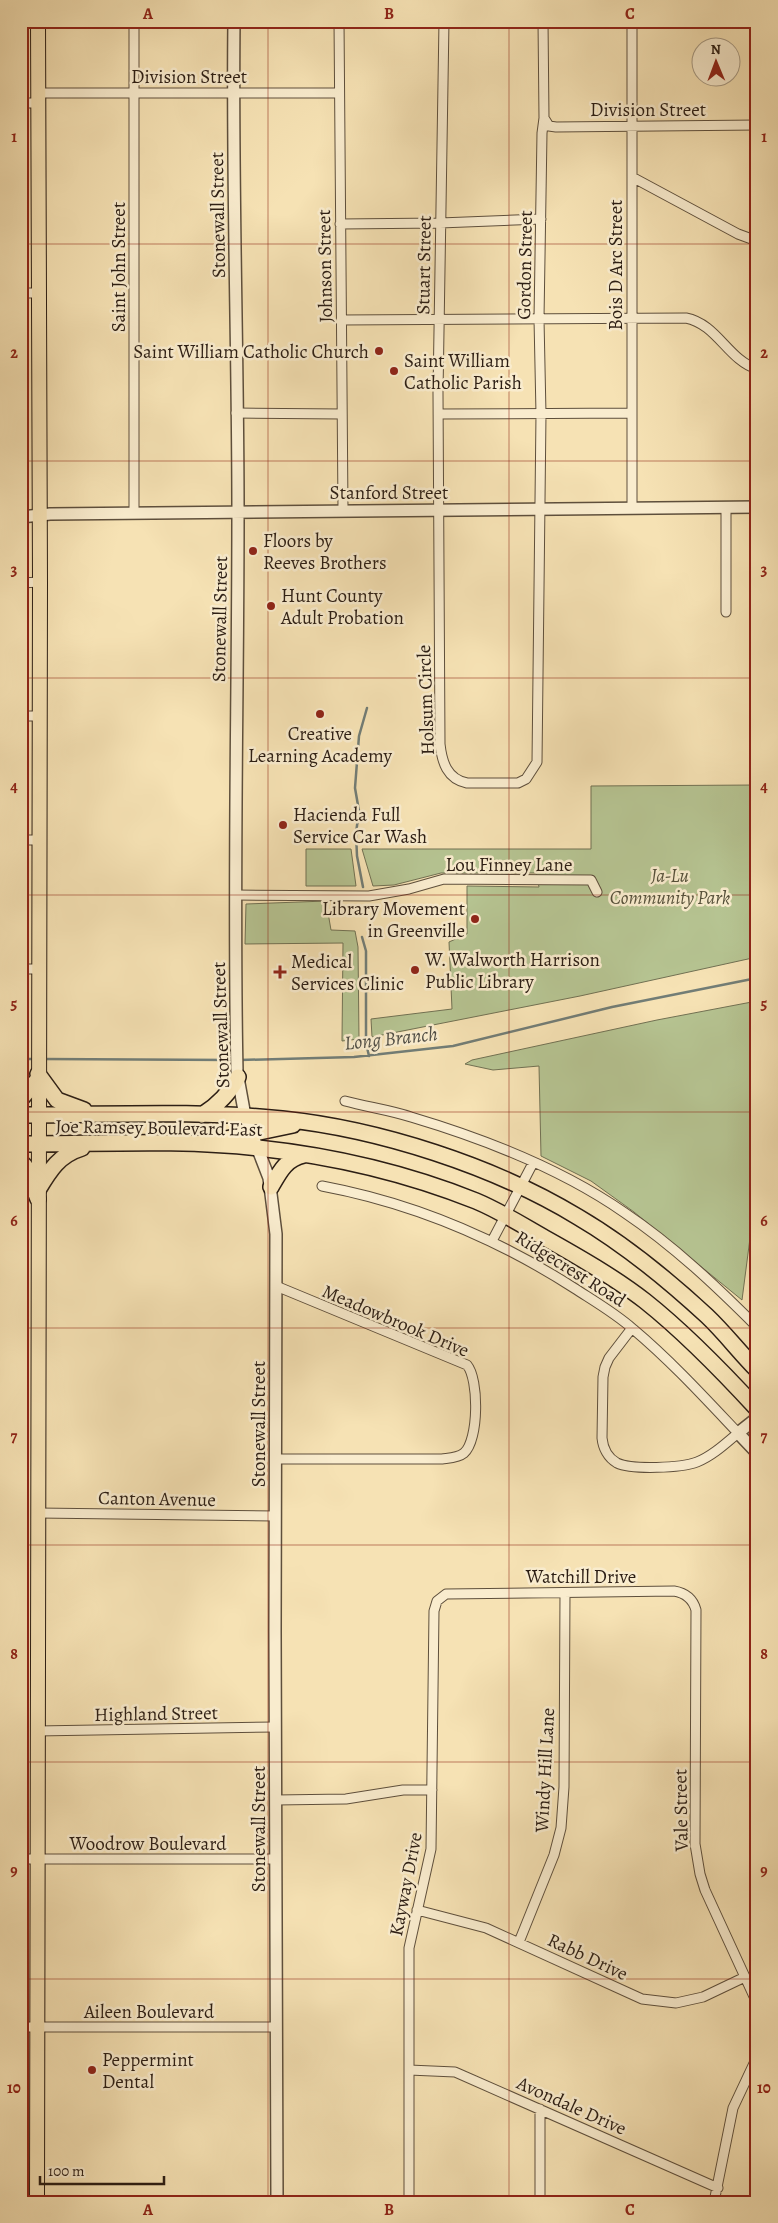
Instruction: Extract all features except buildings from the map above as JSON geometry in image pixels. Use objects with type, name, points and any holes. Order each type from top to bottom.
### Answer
[{"type":"highway","points":[[202,1115],[219,1104],[231,1090],[237,1074]]},
{"type":"highway","points":[[21,1099],[38,1075],[57,1100],[100,1115]]},
{"type":"highway","name":"Joe Ramsey Boulevard East","points":[[21,1115],[245,1116],[308,1122],[414,1147],[521,1186],[577,1216],[638,1258],[709,1318],[757,1370]]},
{"type":"highway","points":[[202,1144],[308,1122]]},
{"type":"highway","name":"Joe Ramsey Boulevard East","points":[[21,1144],[202,1144],[258,1148],[306,1154],[377,1168],[430,1183],[505,1215],[598,1268],[645,1302],[675,1328],[757,1409]]},
{"type":"highway","points":[[38,1195],[52,1167],[65,1154],[94,1144]]},
{"type":"highway","points":[[270,1187],[286,1164],[293,1158],[306,1154]]},
{"type":"highway","points":[[21,1162],[25,1166],[38,1195]]},
{"type":"main road","points":[[37,2202],[38,969],[40,840],[38,21]]},
{"type":"street","name":"Saint John Street","points":[[134,21],[134,513]]},
{"type":"street","name":"Stonewall Street","points":[[234,21],[233,92],[238,511],[237,1074],[245,1116],[258,1148],[270,1187],[276,1234],[276,2202]]},
{"type":"street","name":"Johnson Street","points":[[339,21],[343,510]]},
{"type":"street","name":"Stuart Street","points":[[439,510],[439,319],[444,21]]},
{"type":"street","name":"Gordon Street","points":[[539,509],[541,414],[539,319],[544,118],[543,21]]},
{"type":"street","name":"Bois D Arc Street","points":[[632,21],[632,508]]},
{"type":"street","name":"Division Street","points":[[21,103],[38,98],[134,92],[340,93]]},
{"type":"street","name":"Division Street","points":[[544,118],[549,126],[556,127],[757,125]]},
{"type":"street","points":[[632,178],[738,234],[757,241]]},
{"type":"street","points":[[340,224],[440,223],[541,218]]},
{"type":"street","points":[[21,293],[39,293]]},
{"type":"street","points":[[341,320],[686,318],[696,320],[706,326],[744,362],[757,369]]},
{"type":"street","points":[[236,413],[342,414]]},
{"type":"street","points":[[439,414],[631,413]]},
{"type":"street","name":"Stanford Street","points":[[21,517],[39,515],[238,511],[757,507]]},
{"type":"street","points":[[726,508],[726,612]]},
{"type":"street","name":"Holsum Circle","points":[[439,510],[440,744],[442,760],[447,770],[459,782],[467,784],[518,782],[526,779],[537,762],[539,509]]},
{"type":"street","points":[[21,583],[40,582]]},
{"type":"street","points":[[21,716],[39,716]]},
{"type":"street","points":[[21,840],[40,840]]},
{"type":"street","name":"Lou Finney Lane","points":[[236,894],[369,896],[409,889],[436,880],[481,878],[591,880],[597,892]]},
{"type":"street","points":[[21,969],[38,969]]},
{"type":"street","points":[[345,1102],[414,1118],[495,1146],[533,1163],[616,1207],[656,1234],[706,1276],[757,1327]]},
{"type":"street","points":[[492,1241],[533,1163]]},
{"type":"street","name":"Ridgecrest Road","points":[[322,1186],[370,1195],[436,1218],[492,1241],[561,1280],[632,1328],[685,1377],[757,1454]]},
{"type":"street","name":"Meadowbrook Drive","points":[[276,1286],[466,1365],[473,1374],[474,1419],[470,1444],[466,1452],[460,1456],[442,1459],[276,1459]]},
{"type":"street","points":[[632,1328],[609,1358],[603,1377],[602,1438],[603,1446],[612,1459],[625,1466],[660,1467],[692,1464],[719,1448],[757,1418]]},
{"type":"street","name":"Canton Avenue","points":[[38,1513],[276,1516]]},
{"type":"street","name":"Watchill Drive","points":[[462,1593],[683,1592],[694,1604]]},
{"type":"street","name":"Kayway Drive","points":[[409,2202],[409,1948],[432,1849],[434,1611],[441,1597],[452,1593],[462,1593]]},
{"type":"street","name":"Windy Hill Lane","points":[[520,1942],[554,1855],[561,1828],[564,1787],[565,1593]]},
{"type":"street","name":"Vale Street","points":[[694,1604],[696,1627],[695,1844],[705,1890],[757,2003]]},
{"type":"street","name":"Highland Street","points":[[38,1731],[275,1727]]},
{"type":"street","points":[[276,1800],[338,1800],[396,1791],[432,1790]]},
{"type":"street","name":"Woodrow Boulevard","points":[[21,1859],[276,1859]]},
{"type":"street","name":"Rabb Drive","points":[[417,1910],[486,1928],[642,1999],[676,2003],[703,1997],[745,1976]]},
{"type":"street","name":"Aileen Boulevard","points":[[21,2027],[276,2027]]},
{"type":"street","points":[[714,2202],[734,2108],[757,2057]]},
{"type":"street","name":"Avondale Drive","points":[[409,2070],[455,2072],[718,2188]]},
{"type":"street","points":[[540,2109],[540,2202]]},
{"type":"green space","name":"Ja-Lu Community Park","points":[[757,785],[757,957],[580,996],[372,1037],[371,1019],[452,1009],[449,942],[467,934],[467,886],[539,887],[536,873],[441,873],[394,885],[373,886],[362,849],[591,849],[591,786]]},
{"type":"green space","points":[[306,849],[351,849],[356,886],[306,886]]},
{"type":"green space","points":[[326,901],[331,930],[355,931],[358,947],[359,1039],[342,1041],[343,943],[245,944],[246,904]]},
{"type":"green space","points":[[757,1001],[757,1184],[742,1300],[634,1212],[591,1181],[541,1156],[539,1066],[493,1070],[465,1064],[472,1060],[657,1020]]},
{"type":"waterway","points":[[363,887],[357,856],[356,833],[359,811],[355,788],[359,736],[367,708]]},
{"type":"waterway","points":[[362,937],[366,951],[366,1043],[369,1056]]},
{"type":"waterway","name":"Long Branch","points":[[240,1060],[354,1057],[453,1046],[612,1007],[757,978]]},
{"type":"waterway","name":"Long Branch","points":[[21,1059],[35,1059]]},
{"type":"waterway","name":"Long Branch","points":[[43,1059],[232,1060]]},
{"type":"place","name":"Saint William Catholic Church","points":[[379,351]]},
{"type":"place","name":"Saint William Catholic Parish","points":[[394,371]]},
{"type":"place","name":"Floors by Reeves Brothers","points":[[253,551]]},
{"type":"place","name":"Hunt County Adult Probation","points":[[271,606]]},
{"type":"place","name":"Creative Learning Academy","points":[[320,714]]},
{"type":"place","name":"Hacienda Full Service Car Wash","points":[[283,825]]},
{"type":"place","name":"Library Movement in Greenville","points":[[475,919]]},
{"type":"place","name":"W. Walworth Harrison Public Library","points":[[415,970]]},
{"type":"place","name":"Medical Services Clinic","points":[[280,972]]},
{"type":"place","name":"Peppermint Dental","points":[[92,2070]]}]
